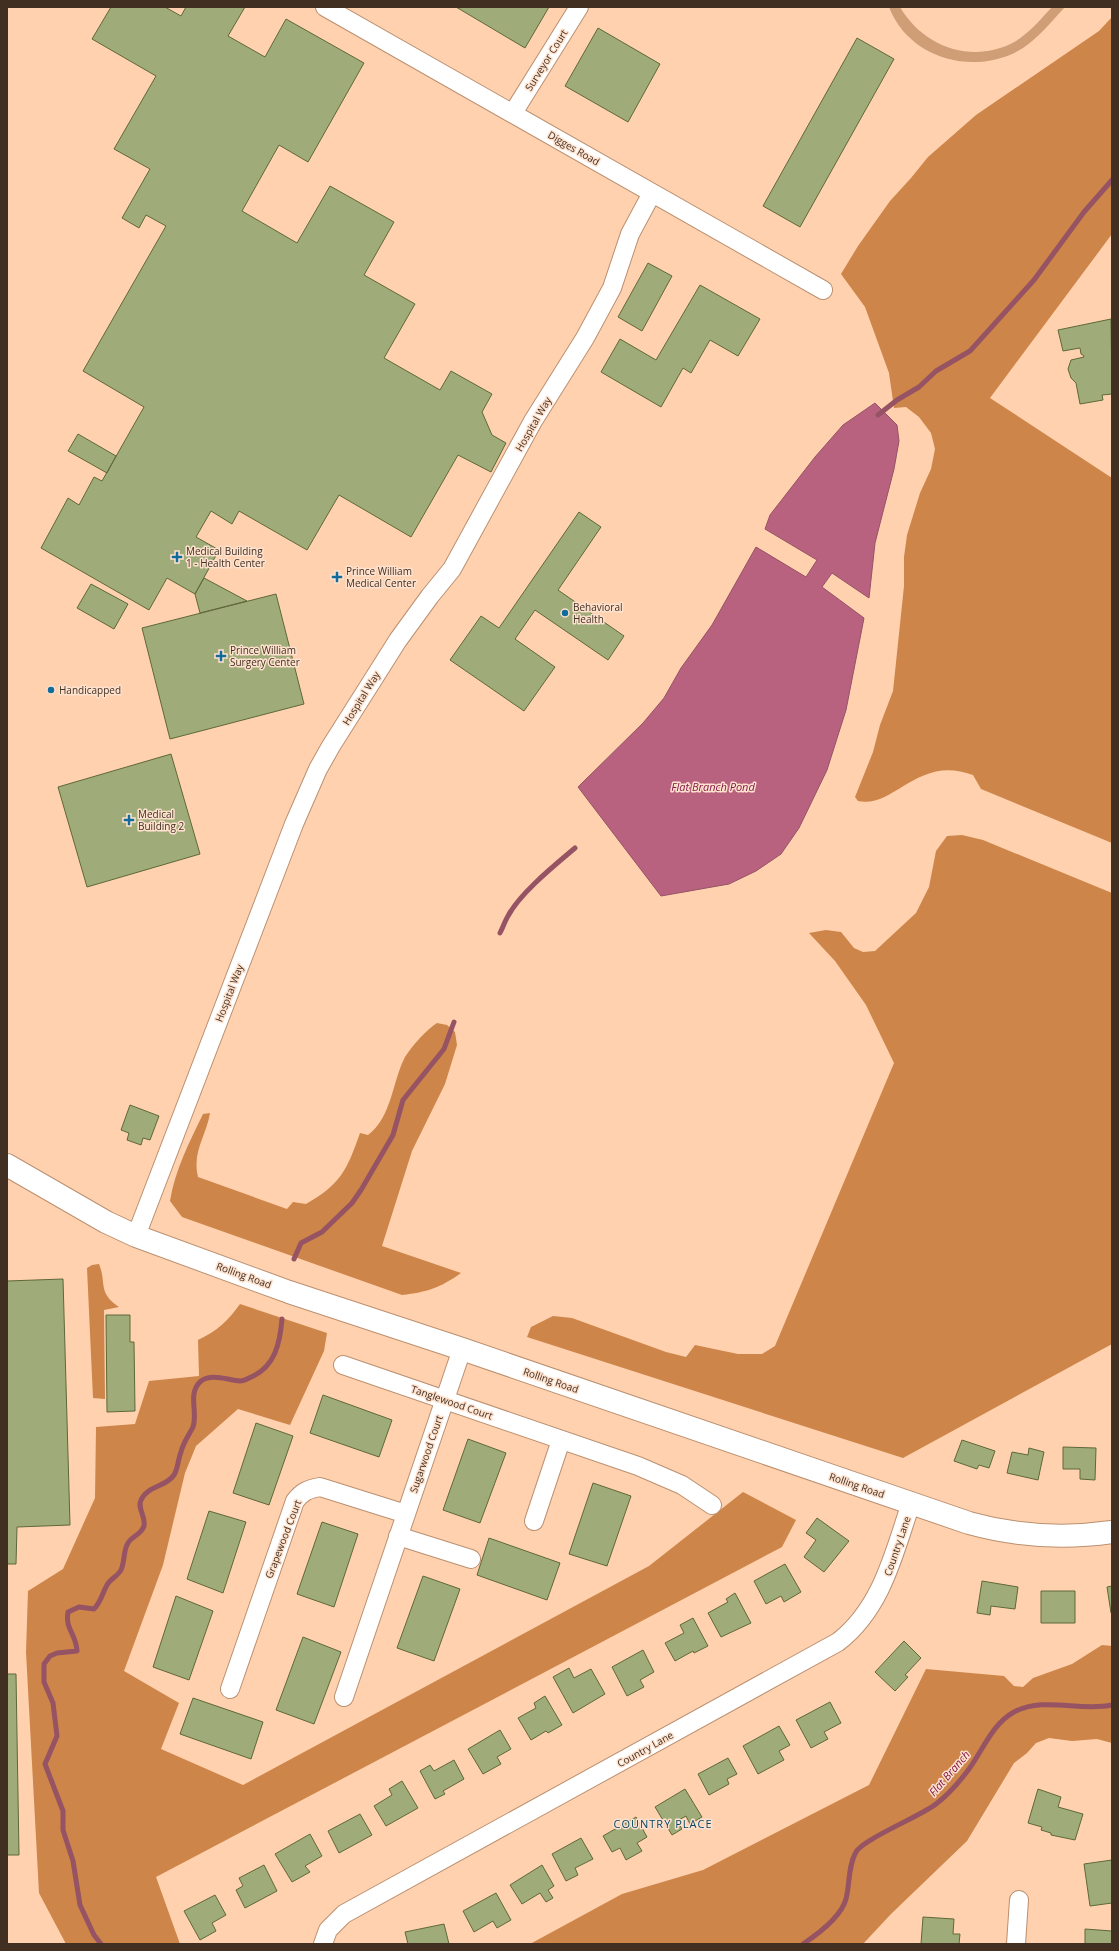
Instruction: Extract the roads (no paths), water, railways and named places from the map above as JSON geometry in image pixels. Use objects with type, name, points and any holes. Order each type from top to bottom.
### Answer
[{"type":"street","name":"Digges Road","points":[[325,7],[823,290]]},
{"type":"street","name":"Surveyor Court","points":[[513,113],[580,7]]},
{"type":"street","name":"Hospital Way","points":[[136,1236],[291,830],[318,769],[398,640],[452,569],[533,421],[585,338],[609,294],[630,234],[652,193]]},
{"type":"street","name":"Rolling Road","points":[[7,1164],[106,1222],[136,1236],[288,1292],[462,1349],[911,1503],[989,1528],[1024,1535],[1074,1536],[1112,1532]]},
{"type":"street","name":"Sugarwood Court","points":[[344,1697],[462,1349]]},
{"type":"street","name":"Tanglewood Court","points":[[343,1365],[660,1475],[698,1494],[712,1505]]},
{"type":"street","points":[[534,1521],[561,1440]]},
{"type":"street","name":"Grapewood Court","points":[[230,1689],[295,1501],[301,1493],[310,1488],[320,1487],[406,1514]]},
{"type":"street","name":"Country Lane","points":[[323,1944],[328,1930],[344,1914],[838,1642],[858,1624],[867,1613],[881,1590],[911,1503]]},
{"type":"street","points":[[398,1536],[471,1559]]},
{"type":"street","points":[[1016,1944],[1019,1900]]},
{"type":"water","name":"Flat Branch Pond","points":[[875,403],[897,425],[899,441],[894,469],[875,543],[869,598],[832,573],[822,587],[864,618],[846,710],[827,770],[799,828],[781,854],[756,871],[729,884],[661,896],[578,787],[643,723],[664,698],[681,668],[712,625],[756,547],[806,577],[817,560],[765,529],[770,515],[815,457],[843,425]]},
{"type":"waterway","points":[[878,415],[897,400],[919,387],[936,371],[970,351],[1034,280],[1084,212],[1112,180]]},
{"type":"waterway","points":[[500,933],[508,916],[521,898],[538,880],[575,848]]},
{"type":"waterway","points":[[294,1259],[301,1243],[322,1232],[352,1203],[361,1190],[393,1135],[403,1100],[444,1049],[454,1022]]},
{"type":"waterway","points":[[101,1944],[94,1935],[80,1905],[73,1861],[63,1830],[63,1811],[45,1764],[57,1736],[53,1703],[44,1682],[44,1664],[50,1656],[57,1653],[77,1651],[75,1640],[69,1628],[67,1618],[68,1612],[79,1607],[94,1609],[100,1601],[108,1583],[121,1570],[125,1549],[128,1543],[143,1529],[144,1526],[144,1519],[140,1506],[141,1500],[144,1495],[152,1489],[171,1479],[175,1473],[183,1445],[193,1427],[194,1393],[199,1383],[213,1377],[241,1381],[259,1373],[271,1361],[275,1353],[280,1337],[282,1319]]},
{"type":"waterway","name":"Flat Branch","points":[[803,1944],[834,1919],[843,1906],[846,1899],[853,1857],[856,1852],[880,1834],[929,1809],[954,1788],[974,1762],[988,1738],[1006,1717],[1026,1707],[1037,1705],[1087,1707],[1112,1705]]},
{"type":"place","name":"Medical Building 1 - Health Center","points":[[177,557]]},
{"type":"place","name":"Prince William Medical Center","points":[[337,577]]},
{"type":"place","name":"Behavioral Health","points":[[565,613]]},
{"type":"place","name":"Prince William Surgery Center","points":[[221,656]]},
{"type":"place","name":"Handicapped","points":[[51,690]]},
{"type":"place","name":"Medical Building 2","points":[[129,820]]},
{"type":"district","name":"COUNTRY PLACE","points":[[663,1823]]}]
